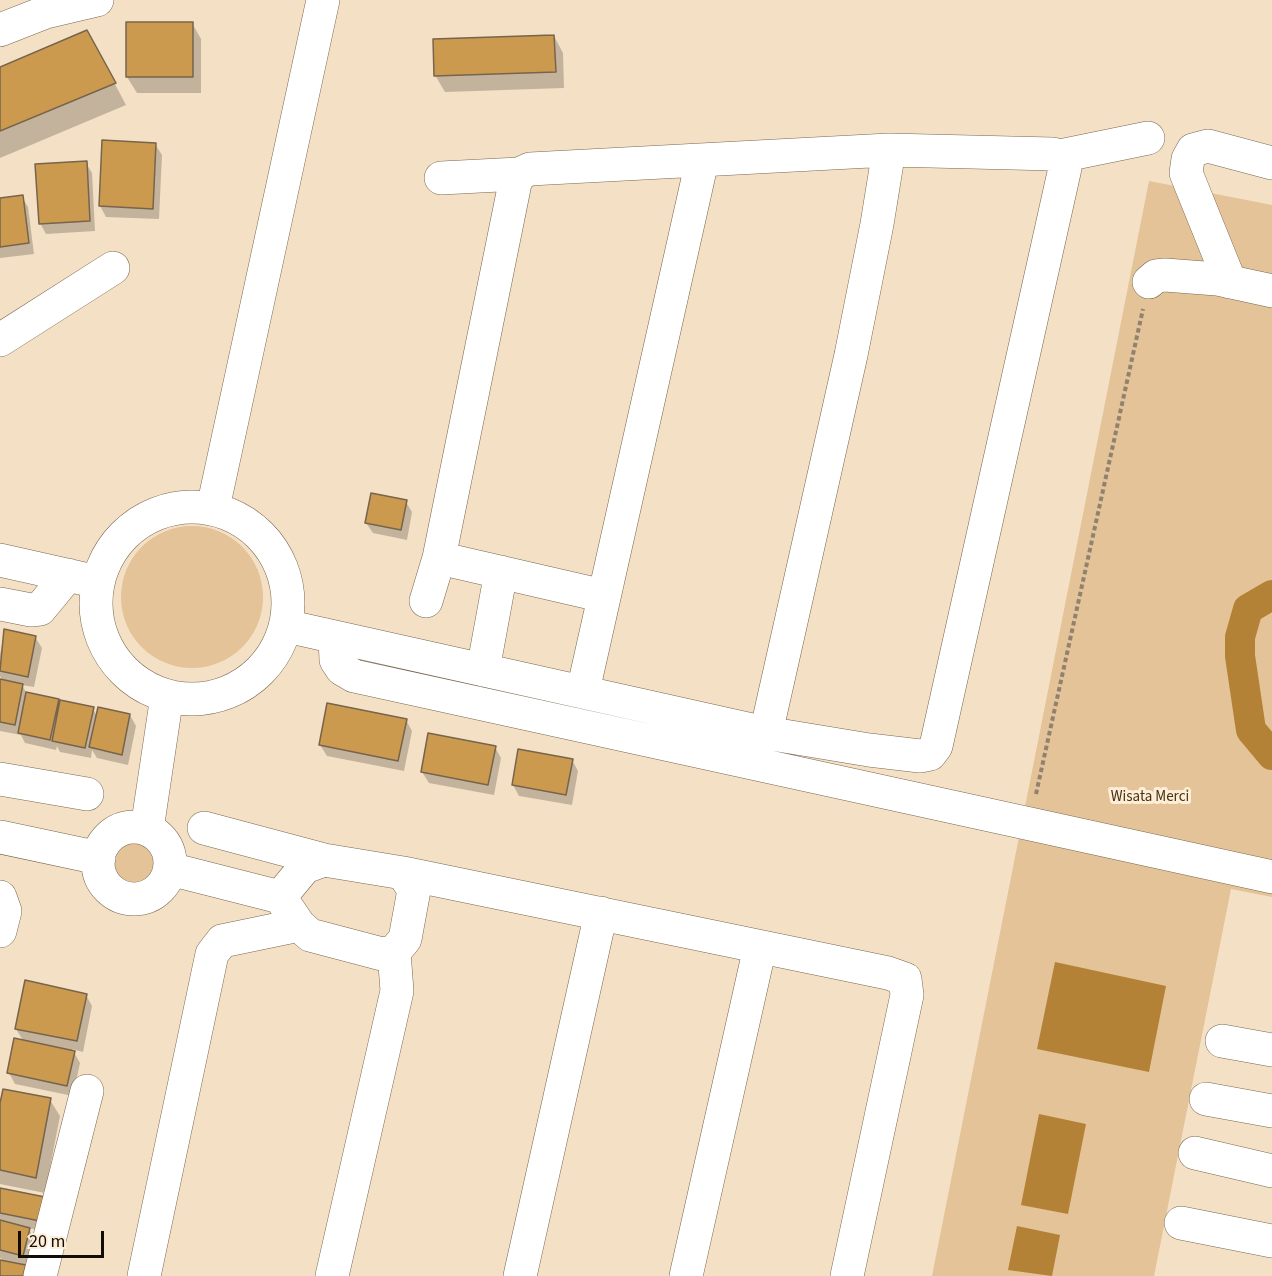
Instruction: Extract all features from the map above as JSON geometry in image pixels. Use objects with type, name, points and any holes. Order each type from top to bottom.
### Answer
[{"type":"street","points":[[0,30],[46,12],[97,0]]},
{"type":"street","points":[[213,508],[323,0]]},
{"type":"street","points":[[441,178],[519,174],[530,169],[889,150],[1060,156],[1148,138]]},
{"type":"street","points":[[1230,282],[1186,173],[1188,159],[1193,150],[1208,146],[1272,163]]},
{"type":"street","points":[[766,733],[851,355],[889,150]]},
{"type":"street","points":[[286,626],[335,639],[583,691],[766,733],[920,756],[930,754],[936,746],[1065,168],[1060,156]]},
{"type":"street","points":[[583,691],[702,161]]},
{"type":"street","points":[[426,601],[439,558],[515,183],[519,174]]},
{"type":"street","points":[[0,340],[113,268]]},
{"type":"street","points":[[1149,282],[1156,276],[1166,275],[1230,282],[1272,291]]},
{"type":"street","points":[[0,604],[31,610],[40,609],[83,578],[109,554],[128,530],[154,514],[183,506],[213,508],[237,517],[258,532],[274,552],[286,584],[289,600],[286,626],[273,655],[254,678],[227,693],[197,700],[167,696],[140,684],[118,665],[103,640],[96,611],[83,578]]},
{"type":"street","points":[[439,558],[604,596]]},
{"type":"street","points":[[0,560],[83,578]]},
{"type":"street","points":[[483,670],[501,572]]},
{"type":"street","points":[[335,639],[336,660],[342,669],[354,676],[495,705],[1272,878]]},
{"type":"street","points":[[147,829],[167,696]]},
{"type":"street","points":[[0,779],[87,794]]},
{"type":"street","points":[[125,827],[147,829],[158,835],[166,844],[170,856],[170,869],[166,880],[151,896],[129,899],[109,890],[102,880],[99,858],[107,839],[116,832],[125,827]]},
{"type":"street","points":[[204,828],[324,860],[403,873],[601,913],[888,973],[905,979],[908,986],[847,1276]]},
{"type":"street","points":[[0,837],[99,858]]},
{"type":"street","points":[[280,897],[305,867],[324,860]]},
{"type":"street","points":[[170,869],[280,897],[299,926],[310,935],[329,942],[382,954],[394,952],[405,939],[413,908],[414,890],[403,873]]},
{"type":"street","points":[[0,897],[5,911],[0,931]]},
{"type":"street","points":[[520,1276],[601,913]]},
{"type":"street","points":[[144,1276],[212,954],[222,942],[299,926]]},
{"type":"street","points":[[686,1276],[760,947]]},
{"type":"street","points":[[332,1276],[397,991],[394,952]]},
{"type":"street","points":[[1221,1041],[1272,1050]]},
{"type":"street","points":[[40,1276],[87,1091]]},
{"type":"street","points":[[1206,1099],[1272,1111]]},
{"type":"street","points":[[1194,1153],[1272,1171]]},
{"type":"street","points":[[1181,1224],[1272,1241]]},
{"type":"path","points":[[1029,824],[1149,282]]},
{"type":"green space","name":"Wisata Merci","points":[[1149,181],[1272,205],[1272,897],[1231,889],[1154,1276],[932,1276]]},
{"type":"green space","points":[[192,526],[219,531],[242,547],[258,570],[263,597],[258,624],[242,647],[219,663],[192,668],[165,663],[142,647],[126,624],[121,597],[126,570],[142,547],[165,531]]},
{"type":"green space","points":[[136,841],[151,848],[158,863],[151,878],[136,885],[121,878],[114,863],[121,848]]},
{"type":"shaded area","points":[[1055,962],[1166,986],[1149,1072],[1037,1049]]},
{"type":"shaded area","points":[[1039,1114],[1086,1124],[1068,1214],[1021,1205]]},
{"type":"shaded area","points":[[1017,1226],[1060,1235],[1052,1276],[1008,1270]]},
{"type":"building","points":[[126,22],[193,22],[193,77],[126,77]]},
{"type":"building","points":[[87,30],[116,83],[0,131],[0,67]]},
{"type":"building","points":[[554,35],[556,72],[434,76],[433,39]]},
{"type":"building","points":[[102,140],[156,143],[153,209],[99,206]]},
{"type":"building","points":[[87,161],[90,221],[39,224],[35,164]]},
{"type":"building","points":[[23,195],[29,243],[0,247],[0,198]]},
{"type":"building","points":[[371,493],[407,500],[401,530],[365,523]]},
{"type":"building","points":[[4,629],[36,636],[28,677],[0,671]]},
{"type":"building","points":[[0,679],[23,684],[15,725],[0,722]]},
{"type":"building","points":[[26,692],[59,699],[50,740],[18,733]]},
{"type":"building","points":[[60,700],[94,707],[85,748],[52,741]]},
{"type":"building","points":[[327,703],[407,719],[398,761],[319,745]]},
{"type":"building","points":[[98,707],[130,714],[122,755],[89,747]]},
{"type":"building","points":[[428,733],[496,746],[488,785],[421,772]]},
{"type":"building","points":[[518,749],[573,759],[566,795],[512,785]]},
{"type":"building","points":[[25,980],[87,994],[77,1041],[15,1029]]},
{"type":"building","points":[[14,1038],[75,1051],[67,1086],[7,1073]]},
{"type":"building","points":[[3,1089],[51,1098],[36,1178],[0,1170],[0,1103]]},
{"type":"building","points":[[0,1188],[45,1197],[40,1221],[0,1213]]},
{"type":"building","points":[[0,1220],[30,1228],[23,1256],[0,1250]]},
{"type":"building","points":[[0,1260],[26,1265],[23,1276],[0,1276]]},
{"type":"waterway","points":[[1272,595],[1248,609],[1240,637],[1240,656],[1251,730],[1272,755]]}]
